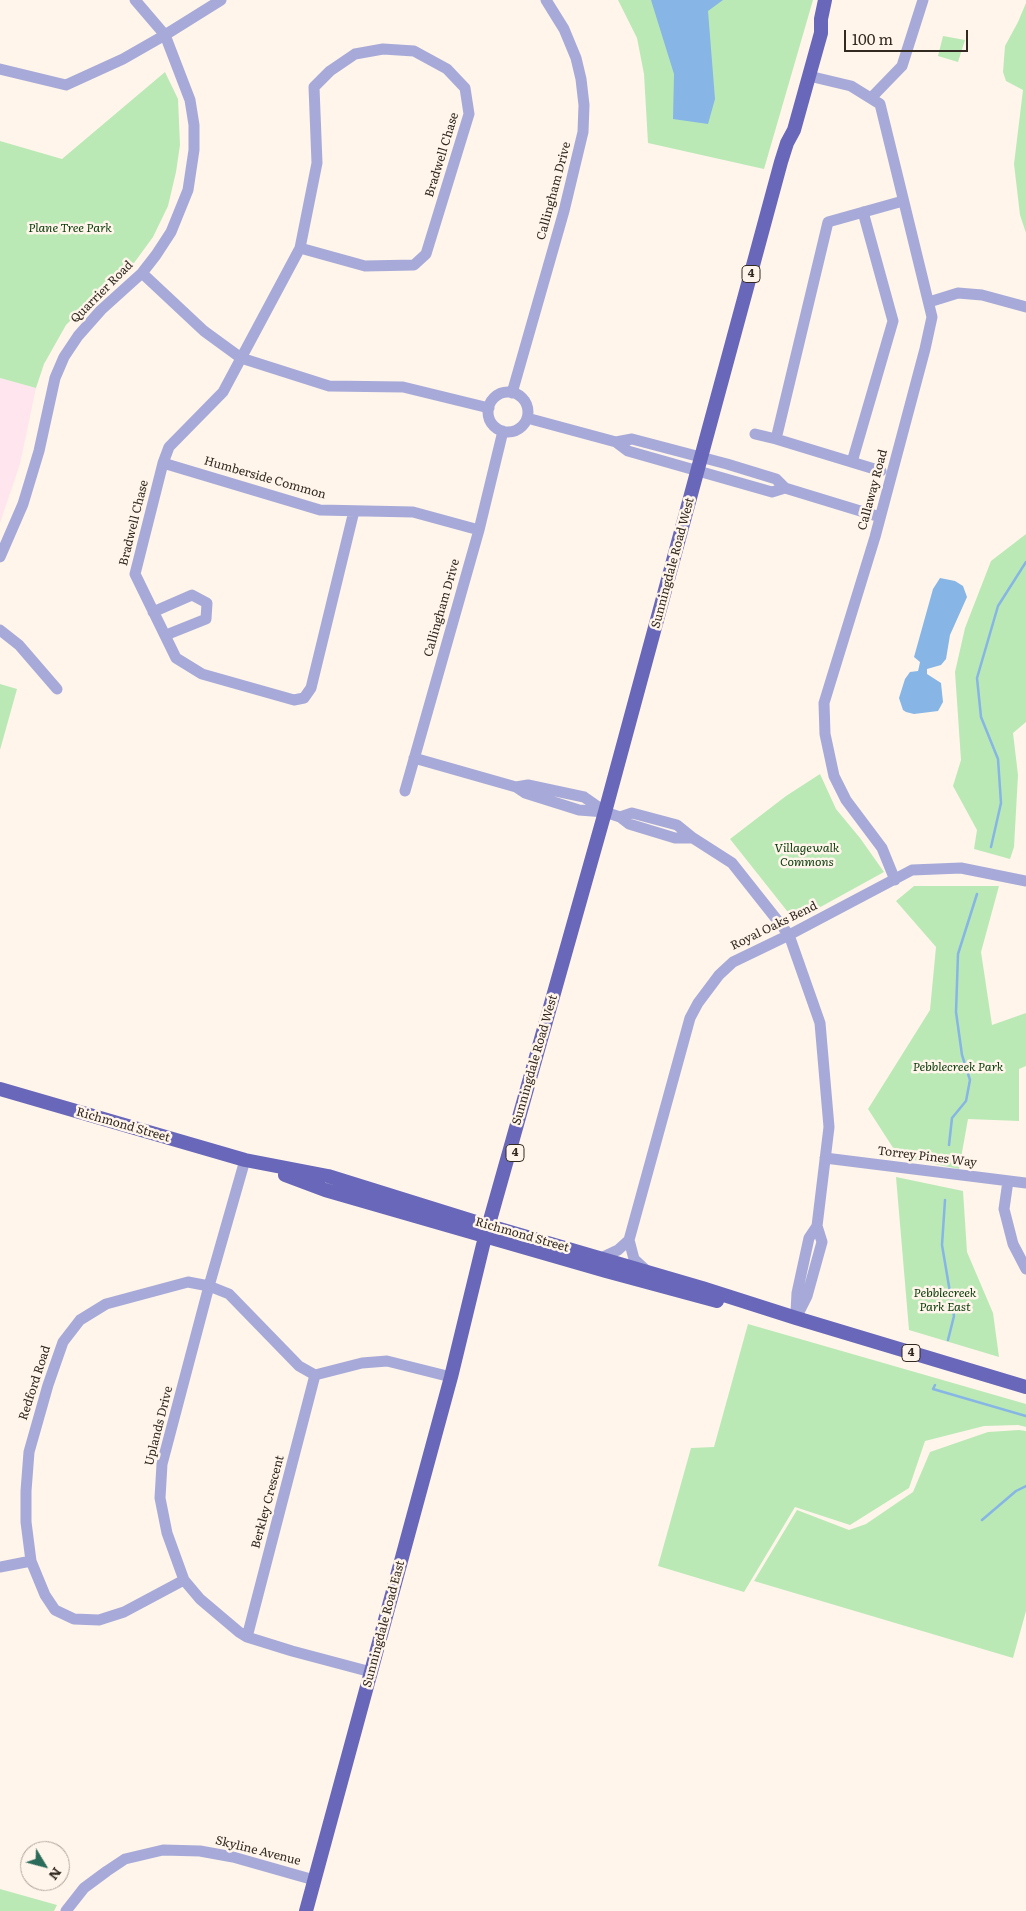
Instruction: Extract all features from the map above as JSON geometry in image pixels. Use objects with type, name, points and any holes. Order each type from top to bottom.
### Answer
[{"type":"main road","name":"Sunningdale Road West","points":[[491,1231],[557,982],[787,143],[794,130],[821,33],[821,19],[825,0]]},
{"type":"main road","name":"Sunningdale Road West","points":[[787,143],[787,128],[813,31],[821,19]]},
{"type":"main road","name":"Richmond Street","points":[[0,1089],[245,1160],[328,1176],[697,1297],[796,1318]]},
{"type":"main road","name":"Richmond Street","points":[[491,1231],[601,1258],[1026,1387]]},
{"type":"main road","name":"Sunningdale Road East","points":[[306,1911],[491,1231]]},
{"type":"street","name":"Quarrier Road","points":[[0,557],[23,504],[39,451],[55,378],[64,357],[95,316],[142,274],[171,232],[188,190],[192,170],[194,125],[190,100],[165,35],[135,0]]},
{"type":"street","points":[[0,69],[66,85],[123,59],[221,0]]},
{"type":"street","name":"Callingham Drive","points":[[512,392],[564,211],[583,132],[584,106],[576,58],[564,29],[546,0]]},
{"type":"street","points":[[871,98],[902,66],[922,0]]},
{"type":"street","name":"Bradwell Chase","points":[[300,248],[365,266],[414,265],[426,254],[470,114],[465,88],[447,69],[414,51],[383,49],[355,54],[330,71],[314,87],[316,163],[300,248],[223,392],[169,447],[163,463],[135,574],[176,658],[202,674],[294,700],[304,698],[311,688],[354,510]]},
{"type":"street","name":"Callaway Road","points":[[809,76],[851,86],[880,104],[932,317],[880,517],[824,703],[825,734],[834,776],[846,800],[882,848],[895,880]]},
{"type":"street","points":[[776,439],[828,222],[903,201]]},
{"type":"street","points":[[852,462],[893,321],[863,212]]},
{"type":"street","points":[[142,274],[204,331],[241,358],[329,386],[404,387],[489,408]]},
{"type":"street","points":[[929,302],[958,292],[1026,307]]},
{"type":"street","points":[[512,392],[523,399],[528,412],[527,418],[518,429],[503,431],[496,428],[491,422],[488,416],[489,408],[497,395],[512,392]]},
{"type":"street","points":[[527,418],[616,442],[628,451],[772,492],[785,488]]},
{"type":"street","name":"Callingham Drive","points":[[404,791],[479,530],[503,431]]},
{"type":"street","points":[[755,434],[881,471]]},
{"type":"street","points":[[616,442],[632,439],[701,457],[776,479],[785,488],[880,517]]},
{"type":"street","name":"Humberside Common","points":[[163,463],[320,510],[413,512],[479,530]]},
{"type":"street","points":[[153,612],[192,595],[207,603],[206,619],[166,635]]},
{"type":"street","points":[[0,630],[18,645],[57,689]]},
{"type":"street","points":[[414,758],[516,787],[528,785],[584,797],[605,812],[620,817],[629,824],[675,838],[693,838],[732,863],[789,935],[820,1023],[829,1127],[817,1226],[809,1238],[797,1293],[796,1318]]},
{"type":"street","name":"Royal Oaks Bend","points":[[628,1240],[690,1018],[698,1002],[719,975],[733,962],[789,935],[912,870],[960,868],[1026,880]]},
{"type":"street","name":"Torrey Pines Way","points":[[825,1158],[1026,1183]]},
{"type":"street","name":"Uplands Drive","points":[[245,1160],[209,1286],[162,1464],[160,1498],[167,1533],[184,1580],[200,1599],[238,1632],[247,1637],[371,1672]]},
{"type":"street","points":[[1008,1181],[1004,1209],[1013,1244],[1026,1269]]},
{"type":"street","points":[[601,1258],[618,1250],[628,1240],[634,1259],[648,1272]]},
{"type":"street","name":"Redford Road","points":[[184,1580],[124,1612],[99,1620],[74,1619],[55,1610],[45,1595],[31,1561],[26,1522],[26,1491],[29,1452],[48,1385],[63,1342],[80,1320],[106,1304],[188,1282],[209,1286],[229,1294],[299,1366],[315,1375]]},
{"type":"street","points":[[315,1375],[362,1363],[387,1361],[451,1377]]},
{"type":"street","name":"Berkley Crescent","points":[[247,1637],[315,1375]]},
{"type":"street","points":[[0,1567],[31,1561]]},
{"type":"street","name":"Skyline Avenue","points":[[66,1911],[84,1888],[106,1871],[125,1859],[162,1850],[200,1851],[233,1857],[314,1880]]},
{"type":"shaded area","points":[[0,378],[36,388],[20,464],[0,523]]},
{"type":"green space","points":[[618,0],[813,0],[764,169],[648,143],[644,74],[637,38]]},
{"type":"green space","points":[[1026,3],[1026,233],[1020,215],[1014,164],[1023,90],[1006,81],[1003,72],[1005,46]]},
{"type":"green space","points":[[943,36],[965,40],[958,62],[938,56]]},
{"type":"green space","name":"Plane Tree Park","points":[[165,72],[178,99],[180,145],[168,206],[153,237],[134,263],[66,325],[44,364],[36,388],[0,378],[0,141],[62,159]]},
{"type":"green space","points":[[1026,534],[1026,722],[1013,733],[1018,775],[1014,847],[1010,859],[974,849],[977,830],[953,786],[961,760],[955,672],[965,628],[991,561]]},
{"type":"green space","points":[[0,684],[17,689],[0,750]]},
{"type":"green space","name":"Villagewalk Commons","points":[[820,774],[836,809],[860,838],[884,872],[795,921],[730,839],[786,796]]},
{"type":"green space","name":"Pebblecreek Park","points":[[914,886],[999,886],[981,952],[992,1025],[1026,1013],[1026,1066],[1019,1069],[1019,1121],[968,1119],[959,1169],[899,1157],[868,1109],[930,1010],[936,947],[896,901]]},
{"type":"green space","name":"Pebblecreek Park East","points":[[896,1177],[963,1191],[967,1252],[993,1313],[999,1357],[909,1330]]},
{"type":"green space","points":[[748,1324],[1026,1404],[1026,1427],[1018,1425],[984,1426],[925,1441],[909,1488],[850,1525],[795,1507],[744,1592],[658,1566],[691,1448],[714,1447]]},
{"type":"green space","points":[[1026,1431],[1026,1611],[1013,1658],[754,1581],[797,1510],[849,1530],[866,1524],[913,1492],[930,1452],[988,1432]]},
{"type":"green space","points":[[0,1889],[57,1905],[54,1911],[0,1911]]},
{"type":"water","points":[[651,0],[723,0],[708,11],[715,99],[708,124],[673,119],[674,74]]},
{"type":"water","points":[[940,578],[955,581],[963,586],[967,597],[950,635],[946,659],[941,665],[927,669],[927,674],[941,683],[943,702],[938,711],[914,714],[903,710],[899,698],[905,679],[910,672],[918,671],[920,662],[914,657],[933,589]]},
{"type":"waterway","points":[[991,847],[1001,803],[998,759],[981,717],[977,678],[998,606],[1026,562]]},
{"type":"waterway","points":[[949,1145],[952,1118],[966,1101],[970,1080],[962,1055],[956,1012],[958,954],[977,894]]},
{"type":"waterway","points":[[945,1200],[942,1245],[954,1316],[948,1340]]},
{"type":"waterway","points":[[935,1385],[933,1389],[1026,1416]]},
{"type":"waterway","points":[[982,1520],[1016,1491],[1026,1486]]}]
